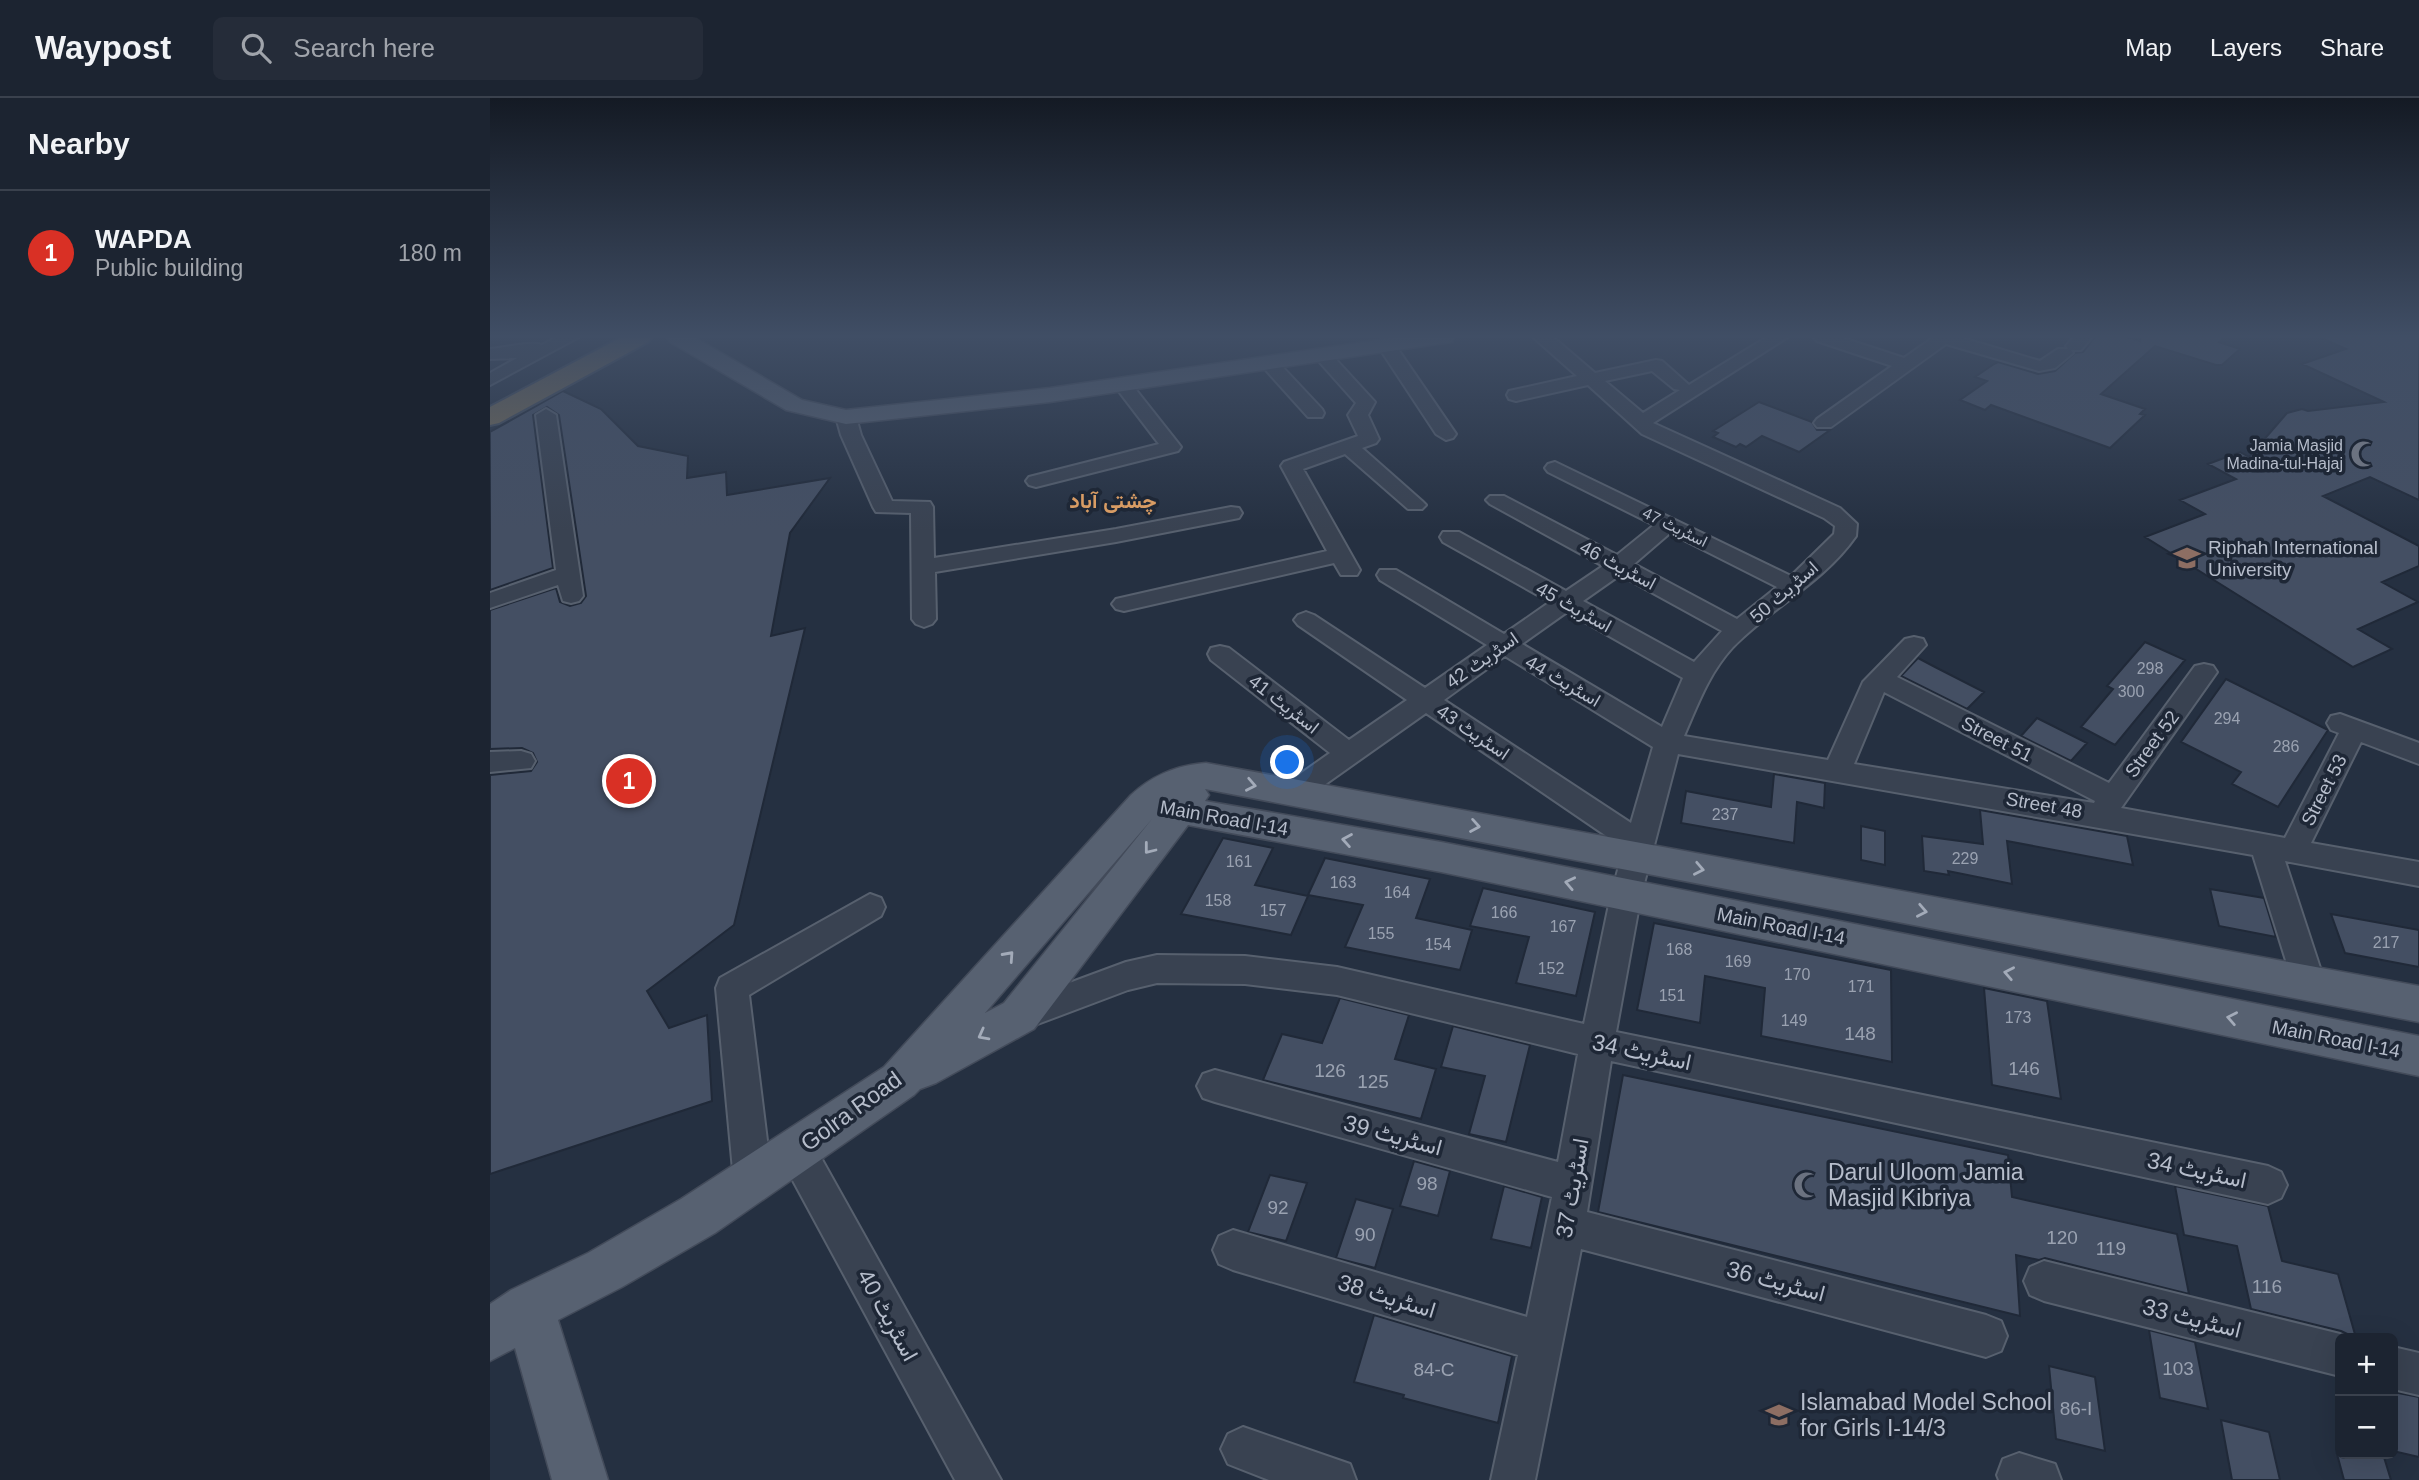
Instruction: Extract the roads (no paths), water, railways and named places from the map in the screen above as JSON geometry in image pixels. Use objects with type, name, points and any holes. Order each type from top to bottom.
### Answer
[{"type":"highway","points":[[490,417],[519,401]]},
{"type":"main road","points":[[788,401],[846,417],[980,401]]},
{"type":"main road","name":"Main Road I-14","points":[[1162,807],[1206,776],[1637,850],[2419,1004]]},
{"type":"main road","points":[[899,1081],[1019,1016],[1162,807]]},
{"type":"main road","name":"Main Road I-14","points":[[1162,807],[1441,857],[2419,1056]]},
{"type":"main road","name":"Golra Road","points":[[503,1316],[605,1270],[753,1181],[899,1081],[1162,807]]},
{"type":"main road","points":[[503,1316],[580,1480]]},
{"type":"street","points":[[1036,481],[1171,447],[1136,401]]},
{"type":"street","points":[[1304,401],[1315,413]]},
{"type":"street","points":[[1124,604],[1345,562],[1291,466],[1369,439],[1359,415],[1366,401]]},
{"type":"street","points":[[1424,401],[1446,434]]},
{"type":"street","points":[[1618,401],[1646,426],[1683,401]]},
{"type":"street","points":[[1824,423],[1855,401]]},
{"type":"street","points":[[490,601],[569,585],[546,415]]},
{"type":"street","points":[[846,417],[851,435],[884,507],[922,507],[924,619]]},
{"type":"street","name":"اسٹریٹ 50","points":[[1626,895],[1668,743],[1697,675],[1725,641],[1794,586],[1845,536],[1846,524],[1832,513],[1646,426]]},
{"type":"street","points":[[1349,447],[1415,505]]},
{"type":"street","name":"اسٹریٹ 47","points":[[1555,468],[1794,586]]},
{"type":"street","name":"اسٹریٹ 46","points":[[1497,500],[1740,630]]},
{"type":"street","points":[[924,567],[1035,547],[1174,527],[1231,513]]},
{"type":"street","name":"اسٹریٹ 42","points":[[1293,793],[1619,565],[1668,524]]},
{"type":"street","name":"اسٹریٹ 45","points":[[1451,537],[1697,675]]},
{"type":"street","name":"اسٹریٹ 44","points":[[1388,575],[1668,743]]},
{"type":"street","name":"اسٹریٹ 43","points":[[1306,620],[1637,850]]},
{"type":"street","points":[[1838,769],[1872,688],[1914,646]]},
{"type":"street","name":"اسٹریٹ 41","points":[[1220,654],[1349,754]]},
{"type":"street","name":"Street 52","points":[[2107,806],[2204,672]]},
{"type":"street","name":"Street 51","points":[[1880,679],[2107,806]]},
{"type":"street","name":"Street 53","points":[[2279,848],[2347,726],[2419,754]]},
{"type":"street","name":"Street 48","points":[[1668,743],[2107,806],[2279,848],[2419,874]]},
{"type":"street","points":[[490,762],[521,761]]},
{"type":"street","points":[[2279,848],[2309,983]]},
{"type":"street","name":"اسٹریٹ 37","points":[[1513,1480],[1566,1226],[1597,1043],[1626,895]]},
{"type":"street","points":[[753,1181],[732,988],[870,907]]},
{"type":"street","name":"اسٹریٹ 34","points":[[1019,1016],[1126,976],[1157,969],[1201,968],[1337,981],[1597,1043],[2268,1185]]},
{"type":"street","name":"اسٹریٹ 39","points":[[1214,1086],[1572,1184]]},
{"type":"street","name":"اسٹریٹ 40","points":[[797,1151],[979,1480]]},
{"type":"street","name":"اسٹریٹ 36","points":[[1566,1226],[1986,1336]]},
{"type":"street","name":"اسٹریٹ 38","points":[[1233,1250],[1542,1342]]},
{"type":"street","name":"اسٹریٹ 33","points":[[2044,1281],[2335,1354]]},
{"type":"street","points":[[2398,1369],[2419,1374]]},
{"type":"street","points":[[1243,1449],[1334,1480]]},
{"type":"place","name":"Jamia Masjid Madina-tul-Hajaj","points":[[2364,454]]},
{"type":"place","name":"Riphah International University","points":[[2187,558]]},
{"type":"place","name":"WAPDA","points":[[629,781]]},
{"type":"place","name":"Darul Uloom Jamia Masjid Kibriya","points":[[1807,1185]]},
{"type":"place","name":"Islamabad Model School for Girls I-14/3","points":[[1779,1415]]},
{"type":"district","name":"چشتی آباد","points":[[1113,500]]}]
